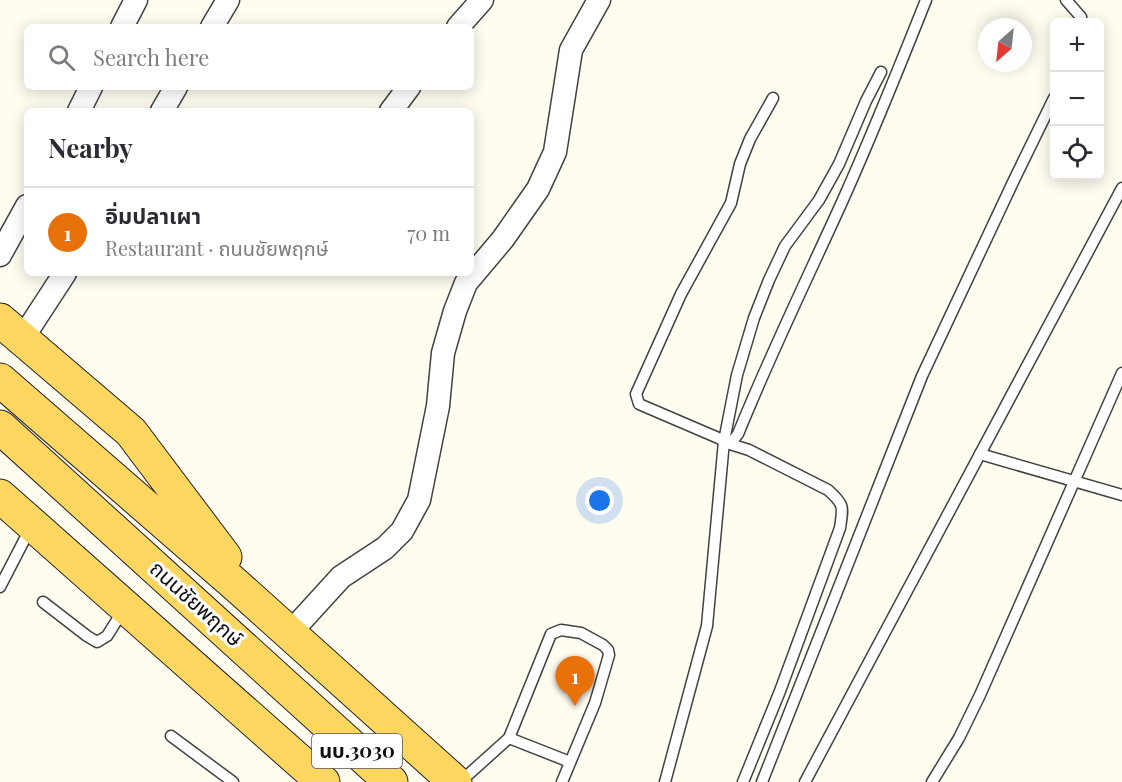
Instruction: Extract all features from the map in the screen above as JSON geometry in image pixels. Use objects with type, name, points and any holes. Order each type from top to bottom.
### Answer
[{"type":"main road","name":"ถนนชัยพฤกษ์","points":[[11,329],[131,432],[224,556],[237,586]]},
{"type":"main road","name":"ถนนชัยพฤกษ์","points":[[0,380],[237,586],[457,782]]},
{"type":"main road","name":"ถนนชัยพฤกษ์","points":[[0,427],[391,782]]},
{"type":"main road","points":[[0,496],[323,782]]},
{"type":"main road","points":[[323,721],[370,782]]},
{"type":"street","points":[[124,24],[136,0]]},
{"type":"street","points":[[214,24],[228,0]]},
{"type":"street","points":[[461,24],[482,0]]},
{"type":"street","points":[[474,273],[503,239],[538,189],[555,152],[571,50],[599,0]]},
{"type":"street","points":[[80,108],[90,90]]},
{"type":"street","points":[[164,108],[174,90]]},
{"type":"street","points":[[393,108],[407,90]]},
{"type":"street","points":[[0,255],[24,211]]},
{"type":"street","points":[[11,329],[62,276]]},
{"type":"street","points":[[289,634],[341,577],[385,549],[402,531],[419,500],[438,406],[442,353],[455,311],[466,283],[472,276]]},
{"type":"lane","points":[[727,442],[738,434],[843,200],[926,0]]},
{"type":"lane","points":[[1066,0],[1082,18]]},
{"type":"lane","points":[[664,782],[707,626],[727,442],[737,375],[754,318],[785,246],[819,200],[839,164],[881,72]]},
{"type":"lane","points":[[744,782],[840,528],[843,507],[838,498],[828,490],[750,450],[639,404],[636,394],[681,294],[731,203],[740,164],[750,139],[773,98]]},
{"type":"lane","points":[[762,782],[922,376],[1050,106]]},
{"type":"lane","points":[[805,782],[1122,188]]},
{"type":"lane","points":[[932,782],[959,738],[980,695],[1122,373]]},
{"type":"lane","points":[[980,453],[1122,495]]},
{"type":"lane","points":[[0,587],[32,524]]},
{"type":"lane","points":[[43,602],[97,642],[107,636],[125,606]]},
{"type":"lane","points":[[457,782],[509,738],[550,634],[561,630],[581,633],[603,645],[609,655],[595,703],[562,782]]},
{"type":"lane","points":[[171,736],[232,782]]},
{"type":"lane","points":[[509,738],[570,762]]},
{"type":"place","name":"อิ่มปลาเผา","points":[[575,706]]}]
